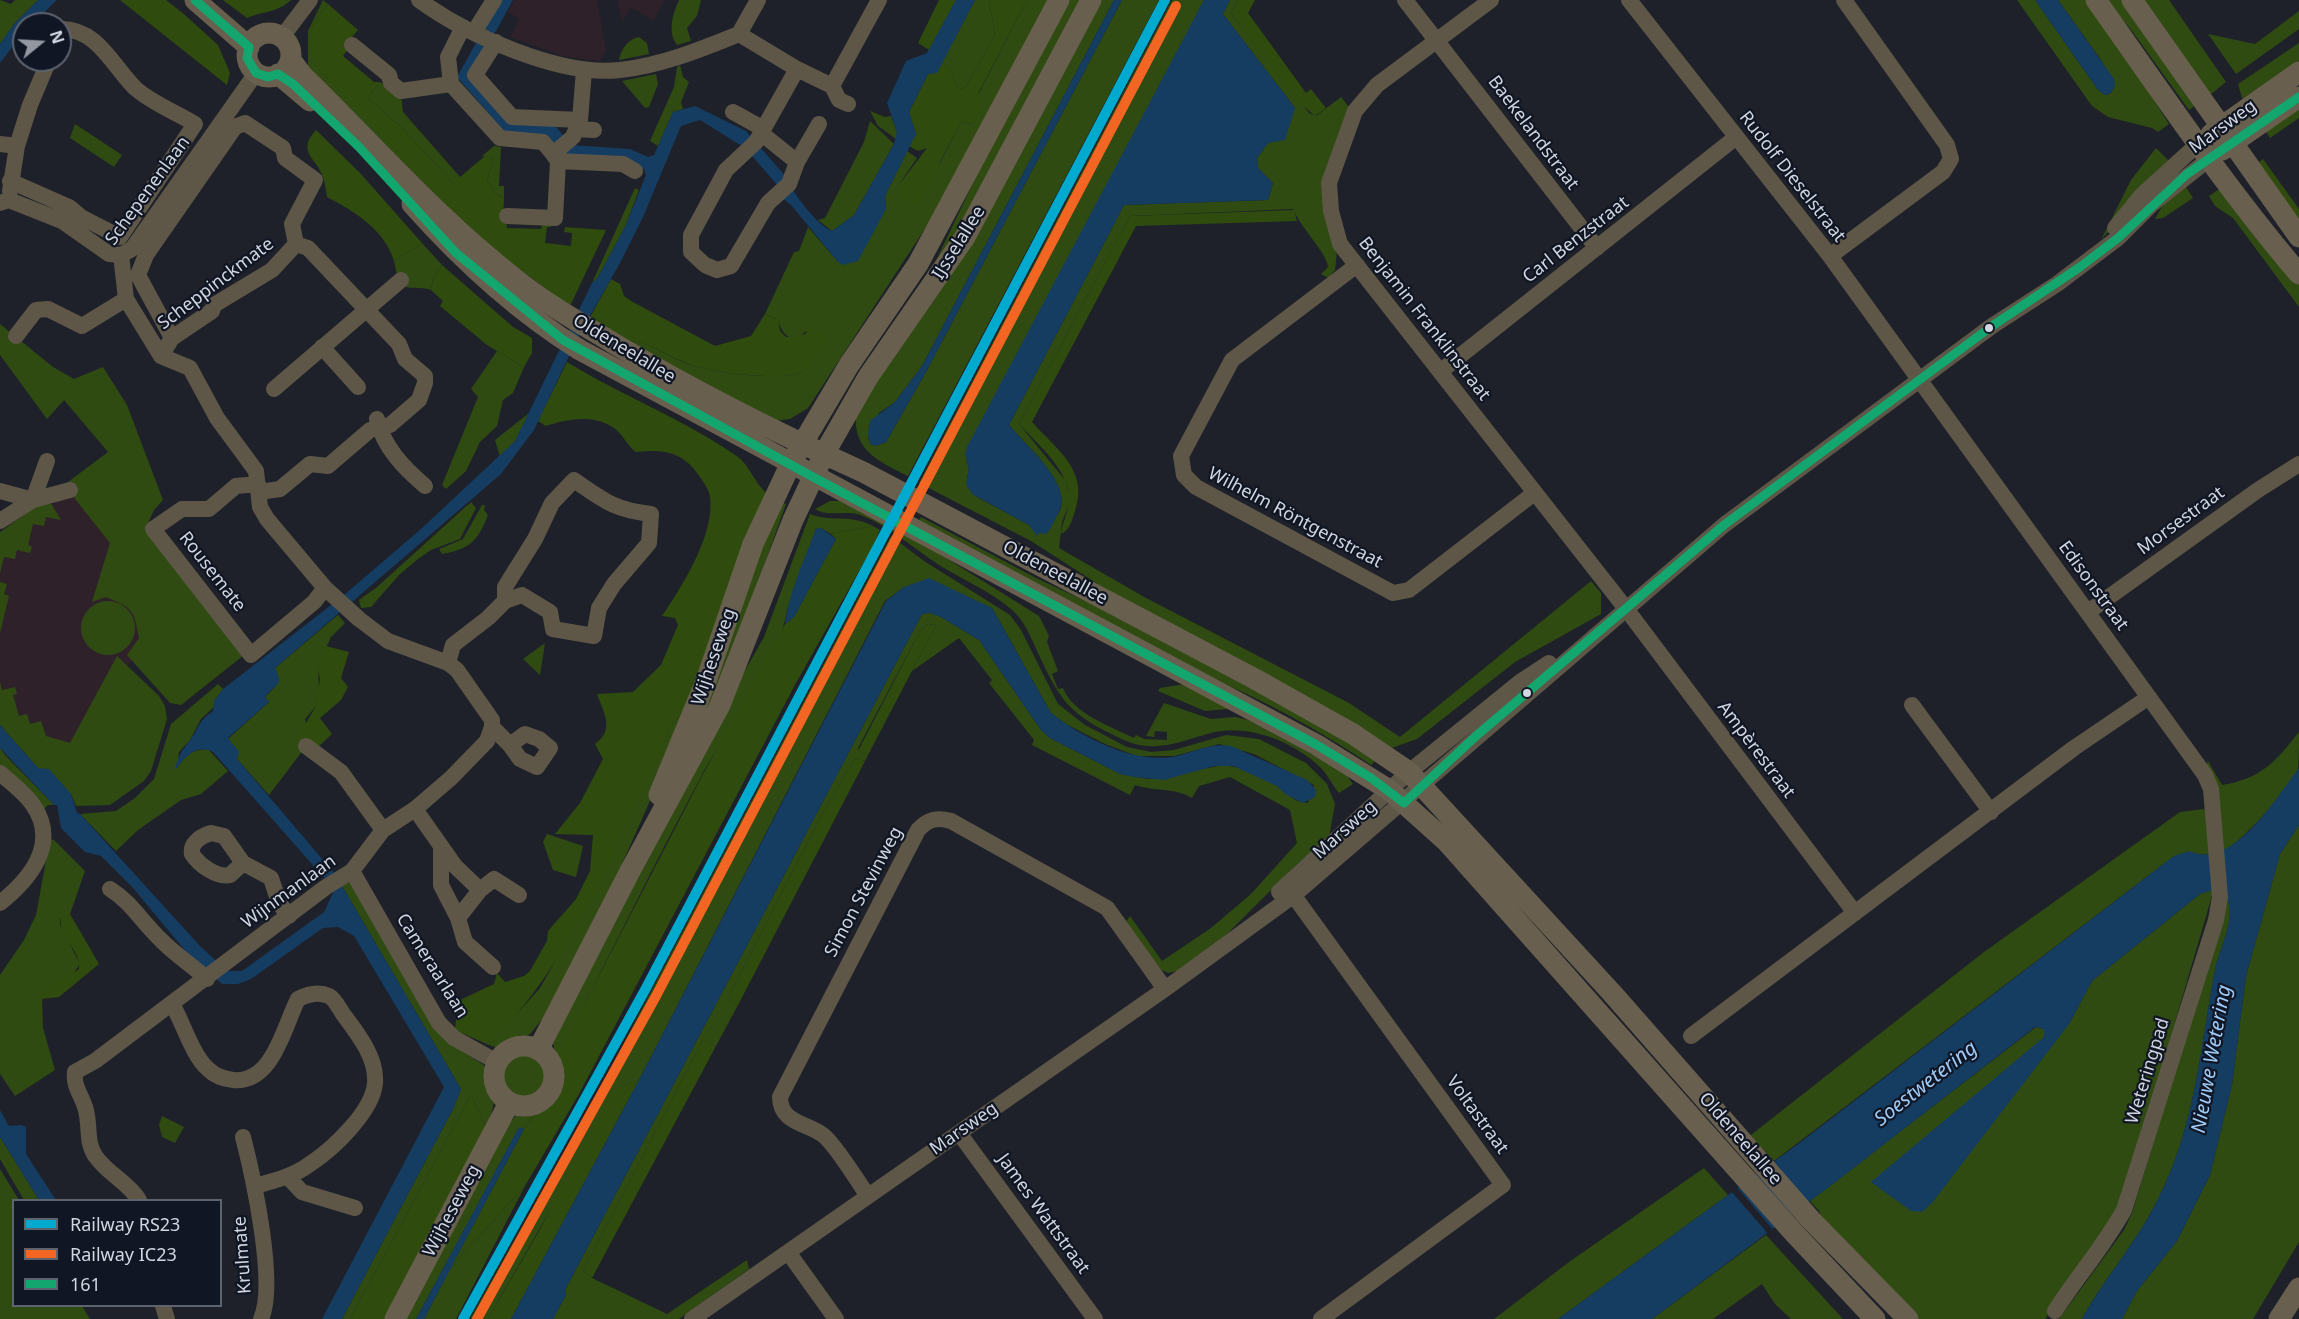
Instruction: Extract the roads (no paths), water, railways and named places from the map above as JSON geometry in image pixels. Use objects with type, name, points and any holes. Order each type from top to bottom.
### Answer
[{"type":"main road","points":[[195,0],[254,41]]},
{"type":"main road","points":[[216,0],[254,41]]},
{"type":"main road","name":"IJsselallee","points":[[797,454],[849,365],[918,264],[1059,0]]},
{"type":"main road","name":"IJsselallee","points":[[813,477],[868,377],[964,237],[1091,0]]},
{"type":"main road","points":[[2096,0],[2262,230],[2299,274]]},
{"type":"main road","points":[[2132,0],[2299,237]]},
{"type":"main road","points":[[273,33],[282,37],[290,46],[285,67],[268,77],[256,73],[248,58],[254,41],[273,33]]},
{"type":"main road","name":"Oldeneelallee","points":[[285,67],[302,75],[437,211],[516,280],[592,330],[797,454],[813,477],[1317,744],[1396,796],[1447,842],[1734,1167],[1875,1319]]},
{"type":"main road","name":"Oldeneelallee","points":[[285,67],[293,84],[359,147],[456,253],[548,329],[580,350],[797,454],[824,454],[943,513],[1353,734],[1416,779],[1612,993],[1811,1220],[1908,1319]]},
{"type":"main road","name":"Marsweg","points":[[2204,151],[2227,135],[2299,72]]},
{"type":"main road","name":"Marsweg","points":[[2227,135],[2299,97]]},
{"type":"main road","name":"Wijheseweg","points":[[630,871],[694,711],[753,544],[797,454]]},
{"type":"main road","name":"Wijheseweg","points":[[538,1050],[630,871],[720,705],[793,520],[813,477]]},
{"type":"main road","points":[[520,1046],[538,1050],[552,1066],[552,1086],[547,1095],[530,1106],[509,1103],[500,1096],[495,1085],[494,1073],[497,1062],[503,1054],[520,1046]]},
{"type":"main road","name":"Wijheseweg","points":[[395,1319],[509,1103]]},
{"type":"main road","points":[[2279,1319],[2299,1288]]},
{"type":"main road","points":[[2293,1319],[2299,1310]]},
{"type":"street","points":[[282,37],[310,0]]},
{"type":"street","points":[[419,0],[481,35],[560,65],[584,70],[619,70],[673,57],[740,34],[758,0]]},
{"type":"street","points":[[494,0],[481,35],[475,75],[512,117],[635,171]]},
{"type":"street","points":[[832,86],[879,0]]},
{"type":"street","name":"Baekelandstraat","points":[[1405,0],[1597,249]]},
{"type":"street","name":"Benjamin Franklinstraat","points":[[1491,0],[1377,85],[1355,111],[1329,183],[1330,211],[1340,244],[1441,371],[1533,494],[1627,610]]},
{"type":"street","name":"Rudolf Dieselstraat","points":[[1629,0],[1735,138],[1830,256],[1919,381]]},
{"type":"street","points":[[1830,256],[1943,172],[1951,159],[1947,144],[1844,0]]},
{"type":"street","points":[[10,181],[69,207],[81,217],[120,237],[195,124],[134,87],[117,64],[89,37],[72,29]]},
{"type":"street","points":[[740,34],[796,69],[832,86],[839,100],[848,104]]},
{"type":"street","points":[[481,35],[448,57],[451,84],[500,138],[543,142],[570,141]]},
{"type":"street","points":[[352,45],[389,75],[391,83],[401,91],[451,84]]},
{"type":"street","points":[[796,69],[756,139],[726,170],[691,236],[691,252],[705,265],[717,270],[730,266],[768,203],[784,188],[819,124]]},
{"type":"street","points":[[507,216],[555,218],[584,70]]},
{"type":"street","points":[[44,72],[30,105],[17,146],[4,202],[62,221],[109,254],[121,255]]},
{"type":"street","name":"Schepenenlaan","points":[[161,356],[126,299],[121,255],[132,249],[256,73]]},
{"type":"street","points":[[733,112],[756,139],[797,162]]},
{"type":"street","name":"Schepenenlaan","points":[[172,338],[138,275],[146,255],[235,127],[245,123]]},
{"type":"street","name":"Scheppinckmate","points":[[245,123],[284,148],[285,158],[315,180],[292,224],[296,244]]},
{"type":"street","name":"Carl Benzstraat","points":[[1441,371],[1735,138]]},
{"type":"street","points":[[0,144],[17,146]]},
{"type":"street","name":"Marsweg","points":[[692,1319],[1165,989],[1235,937],[1416,779],[1476,736],[1627,610],[1724,525],[1992,326],[2080,267],[2118,238],[2204,151]]},
{"type":"street","name":"Scheppinckmate","points":[[258,488],[280,489],[310,464],[328,466],[378,423],[390,425],[419,400],[425,383],[425,376],[405,359],[399,344],[308,248],[296,244]]},
{"type":"street","name":"Scheppinckmate","points":[[161,356],[172,338],[212,311],[214,305],[272,270],[296,244]]},
{"type":"street","name":"Wilhelm Röntgenstraat","points":[[1357,265],[1232,360],[1181,456],[1184,475],[1196,487],[1393,593],[1409,590],[1533,494]]},
{"type":"street","points":[[274,389],[402,280]]},
{"type":"street","points":[[16,336],[36,310],[48,309],[82,326],[126,299]]},
{"type":"street","points":[[322,347],[358,387]]},
{"type":"street","points":[[161,356],[190,368],[217,418],[256,471],[260,507],[267,519],[329,591],[353,614],[388,641],[448,663],[457,670],[492,720],[492,727],[480,748],[452,778],[415,809],[455,866],[480,890]]},
{"type":"street","name":"Edisonstraat","points":[[1919,381],[2209,782],[2213,822]]},
{"type":"street","points":[[378,423],[402,467],[425,486]]},
{"type":"street","points":[[33,500],[47,461]]},
{"type":"street","name":"Morsestraat","points":[[2088,612],[2258,490],[2299,464]]},
{"type":"street","points":[[448,663],[453,645],[488,618],[505,601],[522,595],[550,612],[553,629],[594,636],[599,608],[614,584],[649,543],[651,514],[624,512],[574,480],[552,503],[535,539],[505,587],[505,601]]},
{"type":"street","name":"Rousemate","points":[[258,488],[236,486],[209,509],[182,509],[153,529],[251,655],[329,591]]},
{"type":"street","points":[[0,521],[33,500],[70,490]]},
{"type":"street","points":[[0,491],[33,500]]},
{"type":"street","name":"Ampèrestraat","points":[[1627,610],[1855,913]]},
{"type":"street","points":[[1691,1036],[2074,748],[2149,697]]},
{"type":"street","points":[[1912,705],[1990,812]]},
{"type":"street","points":[[492,727],[510,745]]},
{"type":"street","points":[[306,746],[341,772],[384,830]]},
{"type":"street","points":[[0,773],[33,805],[42,825],[43,837],[41,852],[34,870],[21,886],[0,903]]},
{"type":"street","name":"Wijnmanlaan","points":[[138,1199],[134,1192],[95,1157],[88,1139],[86,1109],[74,1083],[75,1072],[95,1061],[326,887],[347,874],[384,830],[415,809]]},
{"type":"street","name":"Simon Stevinweg","points":[[868,1196],[824,1136],[785,1114],[780,1097],[923,825],[936,819],[951,821],[1107,908],[1165,989]]},
{"type":"street","name":"Weteringpad","points":[[2055,1311],[2082,1269],[2111,1234],[2124,1210],[2216,920],[2220,897],[2213,822]]},
{"type":"street","points":[[441,846],[441,885],[458,918],[465,942],[493,967]]},
{"type":"street","points":[[243,863],[271,878],[279,903],[289,916]]},
{"type":"street","name":"Cameraarlaan","points":[[347,874],[439,1023],[454,1038],[497,1062]]},
{"type":"street","points":[[458,918],[480,890],[494,879],[519,896]]},
{"type":"street","points":[[110,889],[126,898],[172,952],[213,974]]},
{"type":"street","name":"Voltastraat","points":[[1290,890],[1503,1185],[1321,1319]]},
{"type":"street","points":[[172,1004],[207,1069],[223,1078],[248,1078],[260,1072],[277,1048],[298,999],[309,994],[320,993],[331,997],[357,1030],[374,1068],[375,1085],[366,1105],[346,1133],[311,1164],[288,1177],[255,1186]]},
{"type":"street","name":"James Wattstraat","points":[[958,1133],[1095,1319]]},
{"type":"street","name":"Krulmate","points":[[243,1137],[255,1186],[266,1287],[266,1309],[261,1319]]},
{"type":"street","points":[[288,1177],[302,1192],[355,1208]]},
{"type":"street","points":[[788,1252],[836,1319]]},
{"type":"water","points":[[38,0],[57,0],[44,12],[26,12]]},
{"type":"water","points":[[500,0],[513,0],[472,75],[511,120],[552,122],[571,145],[630,149],[648,157],[654,155],[673,112],[695,106],[746,131],[788,179],[806,208],[820,223],[832,231],[854,215],[894,144],[897,132],[887,103],[906,61],[927,53],[956,0],[975,0],[937,73],[928,74],[909,112],[916,134],[885,196],[886,209],[858,261],[843,265],[838,262],[791,205],[781,197],[779,187],[745,148],[700,120],[681,126],[643,217],[578,337],[534,430],[501,474],[275,668],[279,682],[265,697],[269,702],[228,738],[239,752],[237,759],[335,874],[461,1089],[454,1107],[342,1319],[322,1319],[444,1087],[354,936],[338,927],[323,928],[251,979],[238,984],[222,984],[188,954],[133,888],[101,856],[85,852],[61,828],[57,805],[54,805],[0,748],[0,725],[38,768],[49,769],[71,794],[77,813],[200,946],[227,971],[242,971],[324,912],[333,893],[326,880],[213,752],[196,750],[187,756],[175,770],[179,757],[201,722],[213,711],[214,701],[223,689],[344,595],[421,529],[515,441],[592,283],[598,277],[625,227],[646,175],[644,169],[628,162],[567,158],[547,135],[505,132],[457,77]]},
{"type":"water","points":[[1114,0],[1122,0],[926,372],[886,442],[875,446],[870,444],[868,434],[870,421],[895,402],[922,366]]},
{"type":"water","points":[[1204,0],[1230,0],[1223,14],[1295,108],[1285,140],[1268,143],[1257,158],[1258,168],[1273,183],[1268,200],[1124,205],[1009,425],[1043,462],[1061,495],[1060,508],[1047,534],[1039,533],[1037,536],[1029,525],[972,494],[966,484],[969,469],[965,454],[967,447]]},
{"type":"water","points":[[2035,0],[2058,0],[2114,79],[2115,85],[2111,93],[2105,95],[2098,90]]},
{"type":"water","points":[[12,27],[12,48],[0,63],[0,44]]},
{"type":"water","points":[[821,528],[836,539],[794,617],[785,624],[798,576],[816,529]]},
{"type":"water","points":[[929,578],[992,608],[1051,713],[1077,731],[1124,752],[1156,758],[1172,757],[1215,745],[1231,746],[1307,780],[1316,790],[1315,797],[1303,803],[1285,794],[1277,786],[1233,766],[1214,766],[1164,780],[1120,774],[1050,738],[1041,730],[979,640],[941,617],[930,613],[922,614],[565,1290],[566,1295],[553,1319],[511,1319],[639,1080],[886,601],[904,587]]},
{"type":"water","points":[[2299,768],[2299,825],[2280,854],[2246,976],[2232,1085],[2210,1175],[2177,1241],[2137,1291],[2122,1319],[2082,1319],[2150,1215],[2180,1144],[2195,1087],[2215,970],[2228,928],[2229,907],[2221,888],[2200,894],[2092,981],[2069,1024],[1932,1203],[1922,1212],[1911,1211],[1871,1182],[2044,1037],[2044,1029],[2035,1027],[1833,1184],[1652,1319],[1558,1319],[1798,1144],[2174,856],[2189,851],[2206,854],[2222,851],[2238,841],[2266,812]]},
{"type":"water","points":[[0,1110],[9,1126],[26,1127],[26,1154],[55,1199],[38,1199],[0,1137]]},
{"type":"water","points":[[519,1127],[524,1129],[424,1319],[416,1319]]},
{"type":"rail line","name":"RS23","points":[[463,1319],[645,990],[1165,0]]},
{"type":"rail line","name":"IC23","points":[[477,1319],[656,996],[1176,6]]},
{"type":"water label","name":"Nieuwe Wetering","points":[[2212,1059]]},
{"type":"water label","name":"Soestwetering","points":[[1926,1084]]}]
